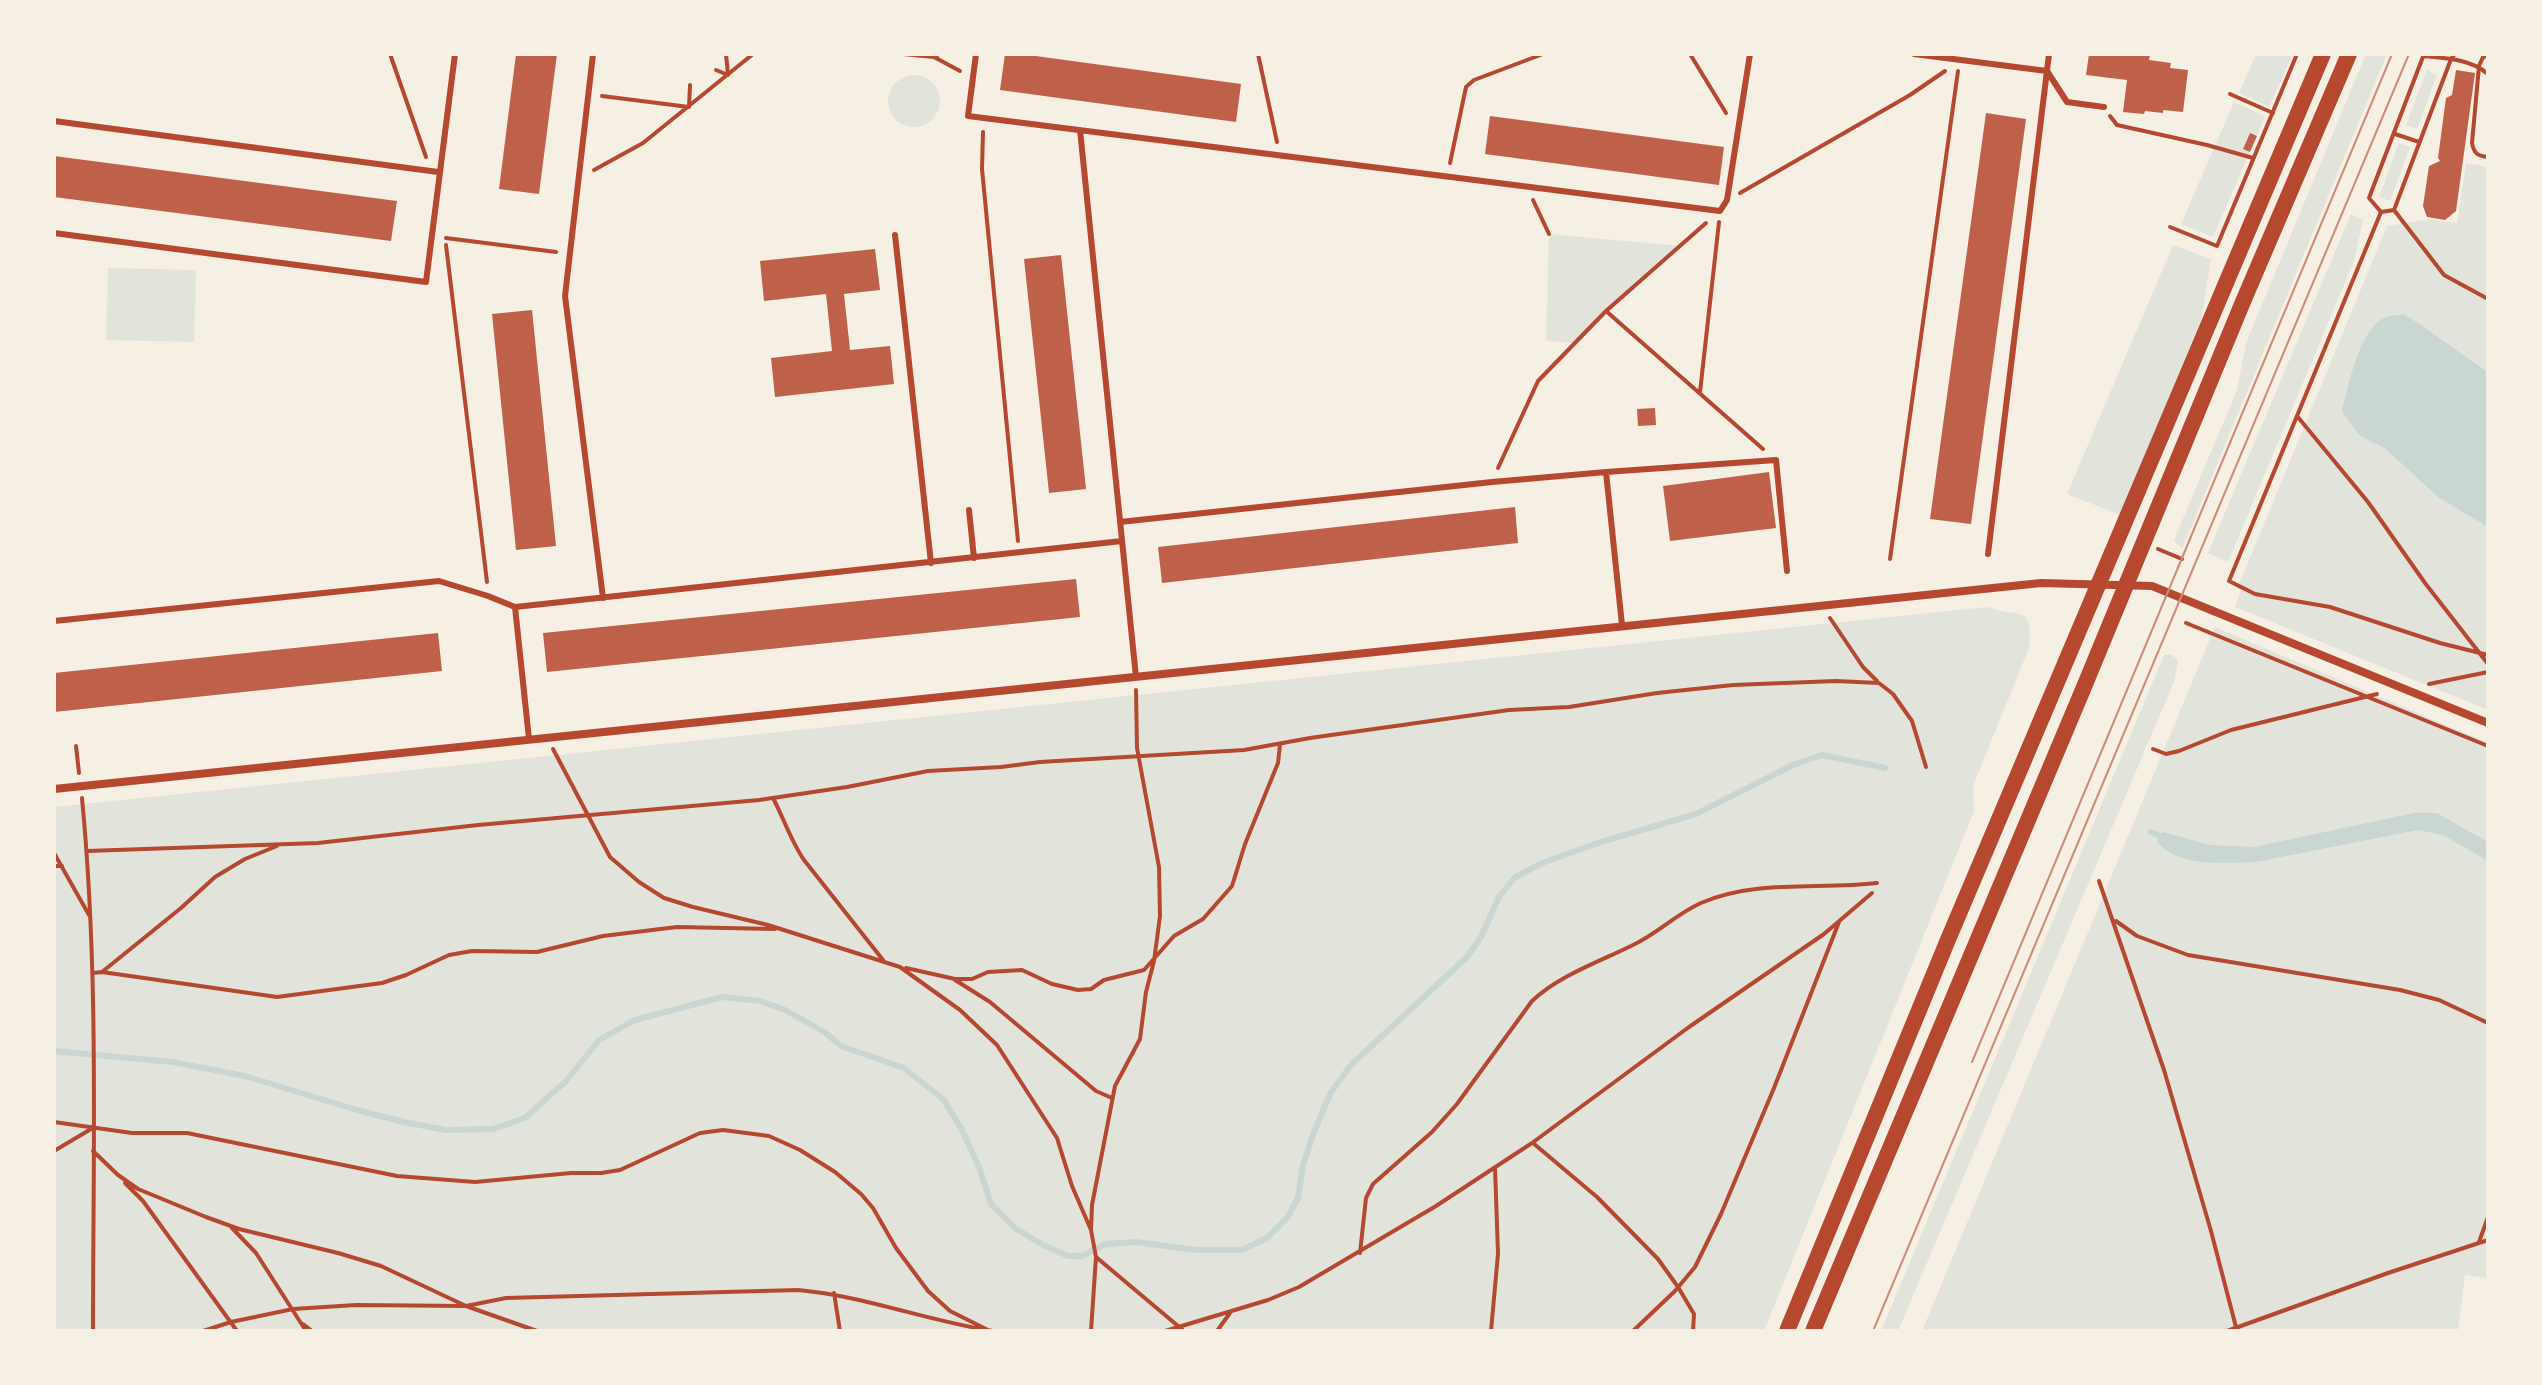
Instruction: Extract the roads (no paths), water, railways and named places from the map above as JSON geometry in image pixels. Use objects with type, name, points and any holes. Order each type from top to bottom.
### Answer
[{"type":"main road","points":[[1787,1331],[1947,942],[2323,54]]},
{"type":"main road","points":[[1813,1331],[2349,54]]},
{"type":"street","points":[[54,789],[2041,583],[2152,586],[2488,723]]},
{"type":"lane","points":[[54,233],[426,282],[434,172],[455,54]]},
{"type":"lane","points":[[593,54],[565,296],[603,598]]},
{"type":"lane","points":[[976,54],[968,116],[1720,211],[1727,200],[1750,54]]},
{"type":"lane","points":[[1914,54],[2047,71],[2067,102],[2104,107]]},
{"type":"lane","points":[[1988,554],[2049,54]]},
{"type":"lane","points":[[54,121],[434,172]]},
{"type":"lane","points":[[1080,130],[1136,677]]},
{"type":"lane","points":[[895,235],[931,563]]},
{"type":"lane","points":[[1120,522],[1492,482],[1776,460],[1787,571]]},
{"type":"lane","points":[[1606,472],[1622,625]]},
{"type":"lane","points":[[969,510],[974,558]]},
{"type":"lane","points":[[54,621],[439,581],[515,607],[1122,541]]},
{"type":"lane","points":[[515,607],[529,739]]},
{"type":"waterway","points":[[54,1051],[172,1062],[245,1076],[404,1122],[446,1130],[493,1129],[525,1118],[567,1080],[599,1040],[635,1020],[722,997],[760,1001],[785,1010],[826,1033],[841,1046],[904,1068],[944,1100],[979,1167],[991,1204],[1015,1228],[1043,1245],[1068,1256],[1082,1256],[1105,1244],[1136,1242],[1197,1250],[1242,1250],[1267,1238],[1287,1218],[1298,1198],[1303,1165],[1331,1092],[1352,1064],[1467,957],[1481,937],[1499,897],[1514,878],[1542,863],[1601,842],[1696,814],[1793,765],[1822,755],[1885,768]]},
{"type":"waterway","points":[[2151,832],[2166,839]]},
{"type":"tram line","points":[[1972,1062],[2392,54]]},
{"type":"tram line","points":[[1873,1331],[2409,54]]}]
